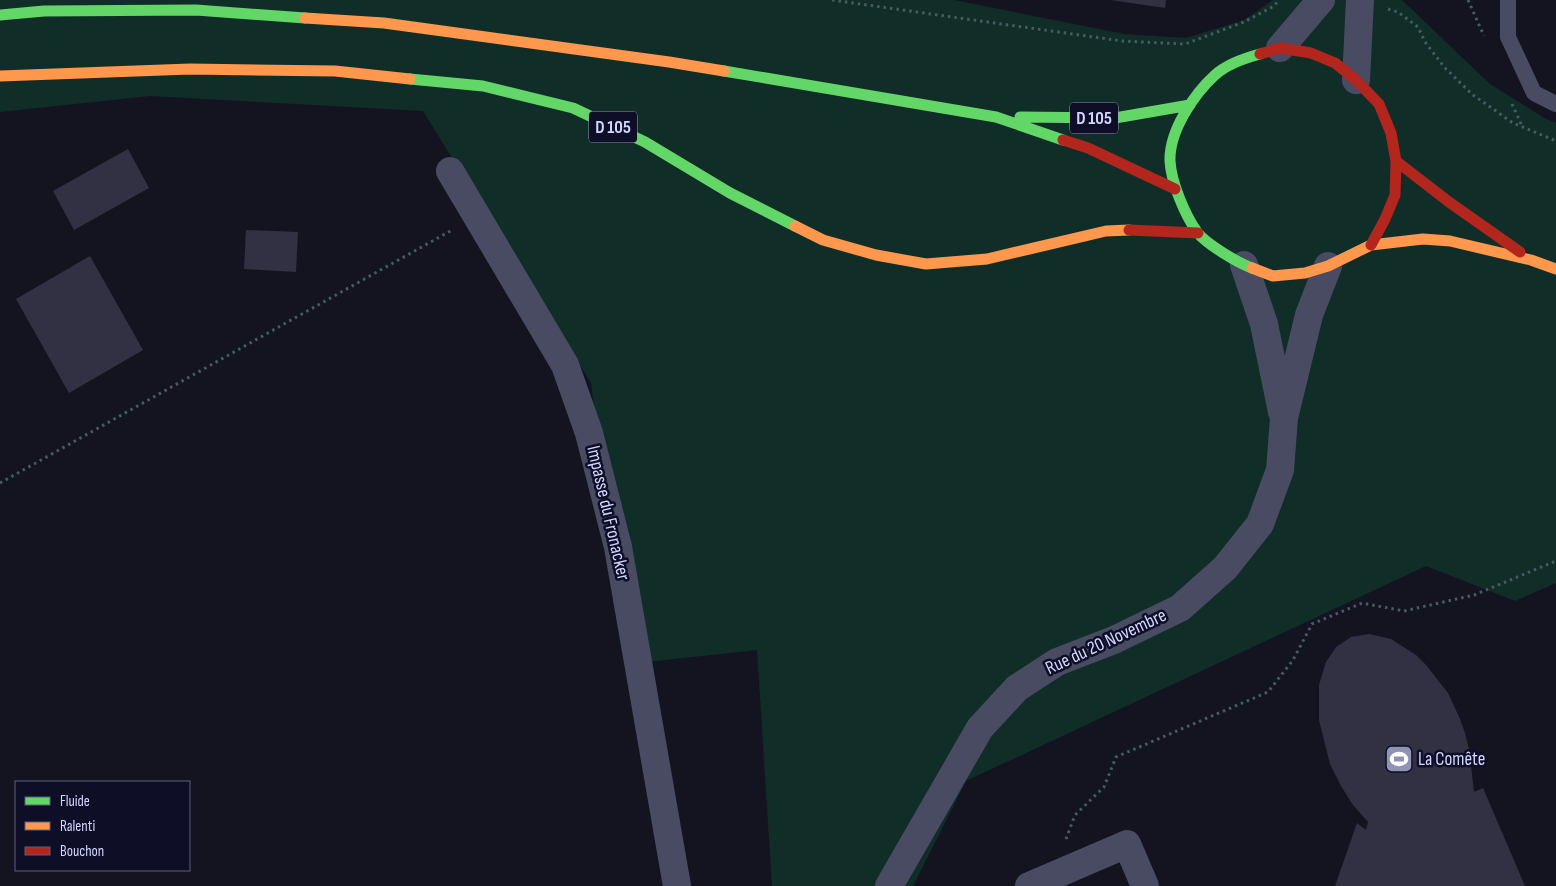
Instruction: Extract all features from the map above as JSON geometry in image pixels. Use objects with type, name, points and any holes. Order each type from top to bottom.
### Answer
[{"type":"main road","name":"D 105","points":[[0,16],[44,11],[196,10],[384,23],[669,62],[996,117],[1115,118],[1190,105]]},
{"type":"main road","points":[[1371,245],[1396,195],[1396,161],[1391,133],[1379,104],[1356,80],[1335,63],[1311,53],[1280,48],[1241,59],[1216,74],[1190,105],[1175,132],[1170,160],[1175,189],[1198,233],[1218,249],[1244,264],[1273,276],[1305,273],[1328,266],[1371,245],[1423,239],[1450,241],[1531,260],[1556,269]]},
{"type":"main road","name":"D 105","points":[[0,76],[190,69],[335,71],[483,86],[573,108],[645,142],[730,193],[823,240],[876,255],[926,264],[986,259],[1106,231],[1146,230],[1198,233]]},
{"type":"main road","name":"D 105","points":[[996,117],[1088,148],[1175,189]]},
{"type":"main road","points":[[1396,161],[1449,202],[1531,260]]},
{"type":"street","points":[[1280,48],[1321,0]]},
{"type":"street","points":[[1356,80],[1372,4]]},
{"type":"street","name":"Impasse du Fronacker","points":[[450,171],[565,365],[590,433],[618,547],[677,886]]},
{"type":"street","name":"Rue du 20 Novembre","points":[[1244,264],[1264,324],[1284,418]]},
{"type":"street","name":"Rue du 20 Novembre","points":[[889,886],[980,728],[1016,688],[1058,662],[1114,640],[1180,608],[1225,568],[1260,524],[1280,470],[1284,418],[1309,315],[1328,266]]},
{"type":"street","points":[[1029,886],[1127,844],[1145,886]]},
{"type":"lane","points":[[1508,0],[1508,37],[1534,93],[1556,104]]},
{"type":"path","points":[[832,0],[1122,41],[1185,44],[1244,22],[1274,6],[1279,0]]},
{"type":"path","points":[[1372,4],[1398,12],[1418,27],[1425,42],[1444,68],[1473,95],[1513,124],[1556,140]]},
{"type":"path","points":[[0,483],[477,216]]},
{"type":"path","points":[[1072,867],[1066,841],[1075,815],[1104,787],[1116,757],[1268,692],[1293,660],[1312,624],[1362,604],[1404,611],[1474,595],[1556,561]]},
{"type":"green space","points":[[0,0],[954,0],[1124,34],[1186,38],[1244,20],[1273,0],[1402,0],[1490,84],[1546,119],[1556,123],[1556,583],[1515,601],[1426,566],[966,781],[913,886],[772,886],[757,650],[628,664],[591,383],[423,111],[150,96],[0,112]]},
{"type":"building","points":[[1111,0],[1166,0],[1165,8]]},
{"type":"building","points":[[128,149],[149,188],[74,230],[53,191]]},
{"type":"building","points":[[246,230],[298,232],[296,272],[244,269]]},
{"type":"building","points":[[90,256],[143,350],[69,393],[16,299]]},
{"type":"building","name":"La Comête","points":[[1369,634],[1391,639],[1416,655],[1448,693],[1465,733],[1469,749],[1474,792],[1483,788],[1525,886],[1335,886],[1357,823],[1366,830],[1368,822],[1353,805],[1330,764],[1319,720],[1319,685],[1326,662],[1336,647],[1351,637]]},
{"type":"traffic: fast","points":[[0,15],[44,11],[196,10],[305,18]]},
{"type":"traffic: fast","points":[[1252,268],[1223,253],[1197,232],[1179,198],[1170,161],[1171,149],[1178,126],[1199,92],[1215,75],[1225,68],[1260,54]]},
{"type":"traffic: fast","points":[[724,71],[996,117],[1063,140]]},
{"type":"traffic: fast","points":[[410,79],[483,86],[573,108],[645,142],[730,193],[795,226]]},
{"type":"traffic: fast","points":[[1020,117],[1115,118],[1190,105]]},
{"type":"traffic: slow","points":[[305,18],[384,23],[724,71]]},
{"type":"traffic: slow","points":[[0,76],[190,69],[335,71],[410,79]]},
{"type":"traffic: slow","points":[[795,226],[823,240],[876,255],[926,264],[987,259],[1106,231],[1129,230]]},
{"type":"traffic: slow","points":[[1252,268],[1273,276],[1305,273],[1328,266],[1371,245],[1423,239],[1450,241],[1531,260],[1556,269]]},
{"type":"traffic: jam","points":[[1260,54],[1280,48],[1311,53],[1335,63],[1356,80],[1379,104],[1391,133],[1396,161],[1395,195],[1371,245]]},
{"type":"traffic: jam","points":[[1063,140],[1088,148],[1175,189]]},
{"type":"traffic: jam","points":[[1396,161],[1449,202],[1520,252]]},
{"type":"traffic: jam","points":[[1129,230],[1198,233]]},
{"type":"place","name":"La Comête","points":[[1399,759]]}]
